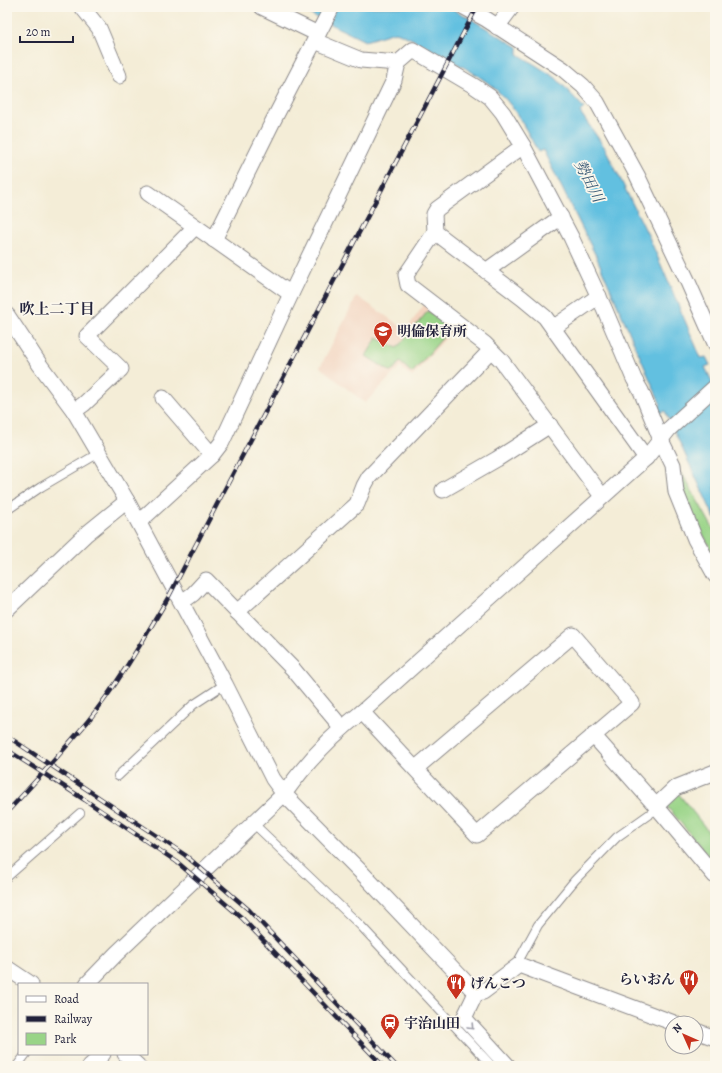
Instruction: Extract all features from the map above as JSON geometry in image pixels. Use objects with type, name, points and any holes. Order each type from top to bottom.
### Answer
[{"type":"street","points":[[82,7],[99,28],[119,76]]},
{"type":"street","points":[[262,7],[318,35],[361,60],[398,63]]},
{"type":"street","points":[[214,240],[332,7]]},
{"type":"street","points":[[464,7],[563,69],[584,86],[596,102],[637,175],[715,343]]},
{"type":"street","points":[[497,27],[512,7]]},
{"type":"street","points":[[139,522],[212,455],[222,442],[394,80],[398,63],[413,50],[490,97],[503,112],[523,146],[561,217],[599,296],[634,378],[665,434],[673,465],[676,492],[695,539],[715,575]]},
{"type":"street","points":[[523,146],[437,209],[434,214],[435,232],[406,275],[408,285],[485,344],[501,360],[602,496]]},
{"type":"street","points":[[148,193],[291,294]]},
{"type":"street","points":[[486,271],[561,217]]},
{"type":"street","points":[[74,411],[84,404],[121,369],[87,336],[195,227]]},
{"type":"street","points":[[435,232],[545,317],[646,458]]},
{"type":"street","points":[[553,328],[599,296]]},
{"type":"street","points":[[7,315],[40,365],[74,411],[127,501],[182,602],[273,779],[284,794],[362,873],[476,993]]},
{"type":"street","points":[[237,612],[358,504],[364,486],[369,477],[491,350]]},
{"type":"street","points":[[88,983],[116,954],[284,794],[325,744],[646,458],[665,434],[715,388]]},
{"type":"street","points":[[163,398],[212,455]]},
{"type":"street","points":[[443,490],[497,459],[550,425]]},
{"type":"street","points":[[7,609],[85,534],[127,501]]},
{"type":"street","points":[[182,602],[193,594],[206,580],[297,674],[342,728]]},
{"type":"street","points":[[362,712],[477,835],[632,703],[573,635],[416,768]]},
{"type":"street","points":[[594,735],[714,875]]},
{"type":"street","points":[[657,807],[675,788],[715,772]]},
{"type":"street","points":[[476,993],[483,992],[519,965],[664,1019]]},
{"type":"street","points":[[7,968],[30,983]]},
{"type":"street","points":[[476,993],[464,1018],[508,1066]]},
{"type":"street","points":[[704,1034],[715,1038]]},
{"type":"street","points":[[90,1066],[102,1055]]},
{"type":"street","points":[[126,1055],[138,1066]]},
{"type":"lane","points":[[7,510],[40,487],[99,453]]},
{"type":"lane","points":[[118,776],[193,705],[225,684]]},
{"type":"lane","points":[[519,965],[520,958],[538,925],[574,880],[617,837],[657,807]]},
{"type":"lane","points":[[7,877],[80,813]]},
{"type":"lane","points":[[254,824],[361,926],[492,1066]]},
{"type":"lane","points":[[17,1066],[25,1055]]},
{"type":"shaded area","name":"明倫保育所","points":[[357,296],[406,330],[424,305],[455,327],[412,377],[400,367],[365,403],[320,367]]},
{"type":"green space","points":[[428,311],[452,327],[412,373],[400,362],[391,372],[366,356],[377,338],[397,348]]},
{"type":"green space","points":[[682,473],[715,532],[715,558],[684,496]]},
{"type":"green space","points":[[678,793],[715,840],[715,864],[665,804]]},
{"type":"water","name":"勢田川","points":[[295,7],[448,7],[518,47],[518,54],[556,78],[584,108],[580,112],[605,148],[649,237],[701,358],[706,357],[710,365],[705,367],[715,388],[715,519],[665,411],[659,413],[656,408],[661,405],[596,256],[543,150],[538,152],[523,123],[512,107],[493,87],[464,67],[399,33],[395,32],[365,41]]},
{"type":"railway","points":[[7,812],[58,756],[99,707],[130,661],[168,598],[477,7]]},
{"type":"railway","points":[[7,736],[185,855],[249,910],[396,1066]]},
{"type":"railway","points":[[7,750],[177,862],[242,918],[383,1066]]},
{"type":"place","name":"明倫保育所","points":[[383,348]]},
{"type":"place","name":"らいおん","points":[[689,996]]},
{"type":"place","name":"げんこつ","points":[[456,1000]]},
{"type":"place","name":"宇治山田","points":[[390,1040]]},
{"type":"district","name":"吹上二丁目","points":[[57,309]]}]
